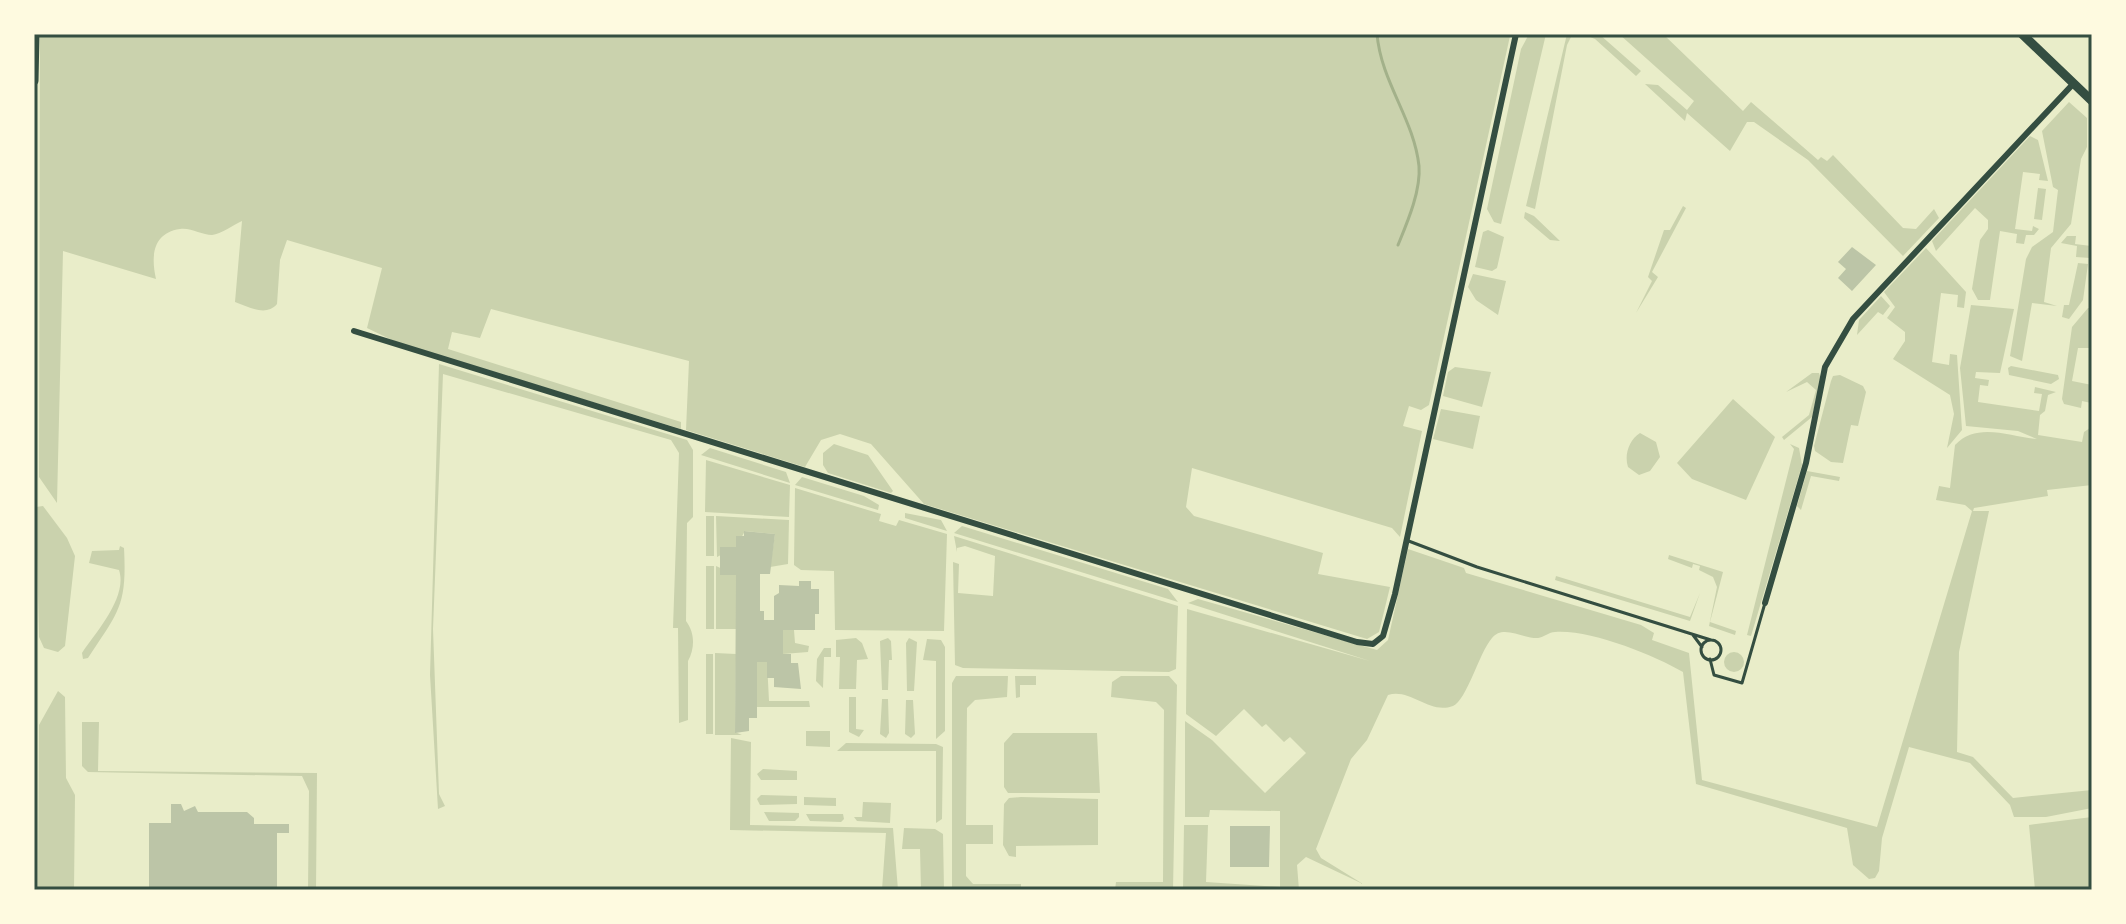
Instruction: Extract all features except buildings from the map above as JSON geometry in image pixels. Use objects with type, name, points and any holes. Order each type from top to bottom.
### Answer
[{"type":"main road","points":[[34,81],[35,34]]},
{"type":"main road","points":[[2022,34],[2092,101]]},
{"type":"street","points":[[354,331],[1366,645],[1378,641],[1387,627],[1516,34]]},
{"type":"street","points":[[1765,603],[1806,463],[1825,367],[1837,341],[1853,319],[2074,83]]},
{"type":"lane","points":[[1406,540],[1477,567],[1717,642],[1721,650],[1716,658],[1704,656],[1702,647],[1693,635]]},
{"type":"lane","points":[[1710,659],[1714,675],[1742,683],[1765,603]]},
{"type":"lane","points":[[1702,647],[1711,640]]},
{"type":"green space","points":[[40,34],[1510,36],[1429,405],[1421,410],[1409,406],[1403,426],[1422,431],[1400,537],[1392,528],[1192,468],[1186,507],[1194,516],[1323,553],[1318,574],[1390,587],[1379,632],[1367,639],[924,504],[871,444],[840,434],[821,440],[805,467],[686,430],[689,361],[491,309],[480,338],[452,332],[448,349],[681,422],[681,429],[396,342],[367,328],[382,268],[287,240],[280,260],[277,304],[268,310],[257,310],[235,302],[242,221],[212,235],[184,229],[164,235],[154,255],[156,279],[63,251],[57,503],[39,477]]},
{"type":"green space","points":[[1529,34],[1546,34],[1501,224],[1494,222],[1487,209],[1521,49]]},
{"type":"green space","points":[[1567,34],[1581,34],[1571,37],[1567,45],[1535,209],[1526,206]]},
{"type":"green space","points":[[1583,34],[1599,34],[1641,71],[1636,76],[1595,39]]},
{"type":"green space","points":[[1619,34],[1663,34],[1743,111],[1751,102],[1818,160],[1821,157],[1827,161],[1833,155],[1903,228],[1916,229],[1934,209],[1939,218],[1903,256],[1808,160],[1754,122],[1747,122],[1730,151],[1687,113],[1685,121],[1645,84],[1658,85],[1687,110],[1694,101]]},
{"type":"green space","points":[[2069,102],[2087,118],[2087,147],[2081,159],[2071,224],[2051,248],[2044,302],[2057,306],[2032,303],[2022,361],[2010,356],[2026,259],[2032,247],[2053,232],[2058,190],[2053,187],[2042,131]]},
{"type":"green space","points":[[2030,136],[2038,140],[2048,181],[2039,180],[2040,174],[2023,172],[2015,229],[2032,231],[2033,226],[2039,229],[2034,235],[2026,235],[2024,244],[2016,243],[2017,234],[2000,231],[1990,300],[1978,300],[1972,289],[1980,240],[1988,229],[1988,220],[1975,208],[1936,251],[1932,241]]},
{"type":"green space","points":[[2038,188],[2046,189],[2042,220],[2034,219]]},
{"type":"green space","points":[[1683,206],[1686,208],[1652,272],[1658,277],[1636,313],[1652,281],[1648,277],[1664,230],[1670,230]]},
{"type":"green space","points":[[1525,212],[1534,216],[1560,241],[1550,240],[1524,218]]},
{"type":"green space","points":[[1488,230],[1504,237],[1497,268],[1492,271],[1475,267],[1483,232]]},
{"type":"green space","points":[[2067,236],[2076,236],[2075,244],[2091,246],[2090,258],[2076,257],[2077,246],[2061,243]]},
{"type":"green space","points":[[1926,248],[1966,292],[1964,308],[1957,307],[1958,295],[1941,293],[1932,362],[1949,365],[1950,354],[1957,355],[1962,430],[1947,448],[1954,414],[1950,395],[1893,359],[1905,341],[1905,332],[1887,318],[1895,307],[1884,292]]},
{"type":"green space","points":[[2078,263],[2088,264],[2083,300],[2069,319],[2062,317],[2064,305],[2069,305]]},
{"type":"green space","points":[[1473,274],[1506,281],[1498,315],[1476,300],[1468,287]]},
{"type":"green space","points":[[1881,296],[1890,306],[1883,315],[1878,312],[1857,335],[1859,320]]},
{"type":"green space","points":[[1971,305],[2014,309],[2000,373],[1976,372],[1975,378],[1989,380],[1988,386],[1980,385],[1978,402],[2039,411],[2042,394],[2034,393],[2035,387],[2056,392],[2048,395],[2045,411],[2040,415],[2038,435],[2082,442],[2084,432],[2090,428],[2089,419],[2092,419],[2092,485],[2047,490],[2048,496],[1974,508],[1973,511],[1989,511],[1959,652],[1957,752],[1973,757],[2013,798],[2092,790],[2092,808],[2046,817],[2014,817],[2010,805],[1970,763],[1909,747],[1882,838],[1879,871],[1875,878],[1869,879],[1853,865],[1847,828],[1696,784],[1683,672],[1639,651],[1585,635],[1555,632],[1532,638],[1502,632],[1487,645],[1458,702],[1444,708],[1404,695],[1388,695],[1367,740],[1351,759],[1316,849],[1321,858],[1363,884],[1306,857],[1297,865],[1299,890],[1183,890],[1184,825],[1208,825],[1206,882],[1280,887],[1280,811],[1210,810],[1209,817],[1185,817],[1185,721],[1212,740],[1265,793],[1306,753],[1290,737],[1284,742],[1266,724],[1262,727],[1244,709],[1216,736],[1186,714],[1187,609],[1370,661],[1188,603],[1198,599],[1377,650],[1388,640],[1408,549],[1464,568],[1466,573],[1641,625],[1654,633],[1652,640],[1689,653],[1702,780],[1877,827],[1972,511],[1965,505],[1936,500],[1939,486],[1950,488],[1955,445],[1964,438],[1984,432],[2037,439],[2018,431],[1966,426],[1960,368]]},
{"type":"green space","points":[[2088,308],[2092,308],[2092,348],[2078,348],[2072,381],[2092,385],[2092,417],[2091,403],[2082,401],[2081,408],[2064,404],[2062,399],[2072,327]]},
{"type":"green space","points":[[439,364],[687,440],[693,450],[693,517],[687,523],[686,621],[693,641],[688,661],[688,720],[679,723],[678,628],[673,628],[679,453],[671,440],[443,374],[433,629],[439,794],[445,806],[438,809],[430,675]]},
{"type":"green space","points":[[1455,367],[1491,372],[1482,407],[1443,396],[1448,372]]},
{"type":"green space","points":[[2008,368],[2058,375],[2059,379],[2051,384],[2009,375]]},
{"type":"green space","points":[[1812,373],[1819,373],[1821,379],[1812,417],[1784,440],[1782,437],[1809,415],[1816,390],[1807,382],[1786,392]]},
{"type":"green space","points":[[1840,375],[1863,386],[1866,392],[1858,426],[1851,425],[1843,463],[1831,462],[1815,451],[1814,446],[1831,381],[1833,376]]},
{"type":"green space","points":[[1733,399],[1775,437],[1746,500],[1692,479],[1677,463]]},
{"type":"green space","points":[[1441,409],[1480,416],[1473,449],[1433,439]]},
{"type":"green space","points":[[1640,433],[1656,442],[1660,457],[1650,471],[1639,475],[1628,467],[1627,453]]},
{"type":"green space","points":[[834,444],[868,455],[893,491],[891,493],[828,473],[823,465],[823,453]]},
{"type":"green space","points":[[1790,444],[1799,448],[1802,465],[1751,636],[1747,635],[1794,449]]},
{"type":"green space","points":[[710,448],[786,472],[790,483],[701,455]]},
{"type":"green space","points":[[706,460],[790,485],[789,517],[705,512]]},
{"type":"green space","points":[[1807,471],[1840,477],[1839,481],[1811,476],[1801,510],[1797,506]]},
{"type":"green space","points":[[802,477],[864,496],[879,505],[878,510],[795,485]]},
{"type":"green space","points":[[795,488],[881,514],[879,521],[896,526],[899,520],[947,534],[944,631],[835,630],[834,571],[801,570],[794,565]]},
{"type":"green space","points":[[43,506],[67,538],[75,556],[65,646],[58,652],[44,648],[39,637],[36,507]]},
{"type":"green space","points":[[905,513],[941,520],[947,531],[905,518]]},
{"type":"green space","points":[[706,516],[714,516],[714,556],[706,556]]},
{"type":"green space","points":[[716,516],[789,520],[788,564],[770,567],[775,534],[745,531],[736,547],[717,557]]},
{"type":"green space","points":[[962,526],[1168,589],[1178,602],[954,533]]},
{"type":"green space","points":[[954,536],[1178,606],[1176,669],[1169,672],[963,668],[955,665],[953,562],[959,564],[958,593],[993,596],[995,556],[965,546],[957,548],[957,552]]},
{"type":"green space","points":[[120,546],[124,548],[125,567],[119,607],[88,658],[83,659],[82,653],[115,603],[121,580],[119,570],[89,563],[92,551],[119,550]]},
{"type":"green space","points":[[1669,555],[1723,572],[1710,622],[1736,631],[1735,635],[1709,626],[1717,587],[1713,577],[1699,570],[1700,566],[1693,564],[1692,568],[1668,559]]},
{"type":"green space","points":[[706,566],[714,566],[714,629],[706,629]]},
{"type":"green space","points":[[716,566],[736,575],[736,629],[716,629]]},
{"type":"green space","points":[[1556,576],[1690,617],[1700,593],[1690,621],[1555,580]]},
{"type":"green space","points":[[783,630],[794,630],[795,643],[809,646],[808,652],[783,654]]},
{"type":"green space","points":[[856,638],[862,643],[868,659],[857,660],[856,689],[839,689],[840,657],[836,657],[836,640]]},
{"type":"green space","points":[[888,638],[891,641],[892,660],[889,660],[888,690],[882,690],[880,641]]},
{"type":"green space","points":[[909,638],[917,642],[914,691],[907,691],[906,643]]},
{"type":"green space","points":[[927,639],[941,640],[945,647],[945,731],[936,739],[936,661],[923,660]]},
{"type":"green space","points":[[824,648],[831,648],[831,657],[824,657],[823,688],[816,681],[817,659]]},
{"type":"green space","points":[[1730,652],[1738,652],[1744,662],[1738,672],[1730,672],[1724,666],[1724,658]]},
{"type":"green space","points":[[715,653],[736,654],[735,732],[742,735],[715,735]]},
{"type":"green space","points":[[706,654],[713,654],[713,734],[706,734]]},
{"type":"green space","points":[[757,662],[767,662],[769,701],[809,701],[810,707],[757,707]]},
{"type":"green space","points":[[956,676],[1008,676],[1007,697],[975,700],[967,708],[966,825],[993,825],[993,844],[966,844],[966,876],[973,884],[1021,884],[1021,890],[952,890],[952,683]]},
{"type":"green space","points":[[1015,676],[1036,676],[1036,685],[1020,685],[1020,697],[1016,698]]},
{"type":"green space","points":[[1121,676],[1169,676],[1177,685],[1173,890],[1115,890],[1116,882],[1163,882],[1164,710],[1156,702],[1111,697],[1112,682]]},
{"type":"green space","points":[[58,691],[65,697],[66,778],[75,795],[74,890],[38,890],[39,725]]},
{"type":"green space","points":[[849,697],[856,697],[856,729],[864,730],[859,737],[849,732]]},
{"type":"green space","points":[[882,699],[888,699],[889,733],[886,738],[880,734]]},
{"type":"green space","points":[[906,700],[913,700],[915,734],[911,738],[905,734]]},
{"type":"green space","points":[[82,722],[99,722],[98,771],[317,773],[316,890],[308,890],[309,791],[302,776],[88,772],[82,766]]},
{"type":"green space","points":[[806,731],[830,731],[830,747],[806,746]]},
{"type":"green space","points":[[1013,733],[1097,733],[1100,793],[1008,793],[1004,787],[1004,743]]},
{"type":"green space","points":[[731,738],[751,742],[750,825],[893,828],[898,890],[882,890],[886,833],[730,830]]},
{"type":"green space","points":[[846,743],[936,744],[943,747],[942,819],[936,823],[936,751],[837,751]]},
{"type":"green space","points":[[763,769],[797,771],[797,780],[761,780],[757,774]]},
{"type":"green space","points":[[761,795],[797,796],[797,804],[760,805],[757,799]]},
{"type":"green space","points":[[804,797],[836,798],[836,806],[804,805]]},
{"type":"green space","points":[[1009,798],[1098,799],[1098,845],[1016,846],[1016,857],[1009,856],[1003,845],[1004,804]]},
{"type":"green space","points":[[863,802],[891,803],[890,823],[857,821],[854,817],[862,817]]},
{"type":"green space","points":[[764,812],[799,813],[799,817],[795,821],[769,821]]},
{"type":"green space","points":[[806,814],[843,814],[844,819],[841,822],[810,821]]},
{"type":"green space","points":[[2092,817],[2092,890],[2035,890],[2029,825]]},
{"type":"green space","points":[[904,828],[935,829],[943,834],[944,890],[921,890],[920,849],[902,849]]},
{"type":"waterway","points":[[1377,34],[1385,68],[1411,132],[1419,166],[1416,196],[1398,245]]}]
